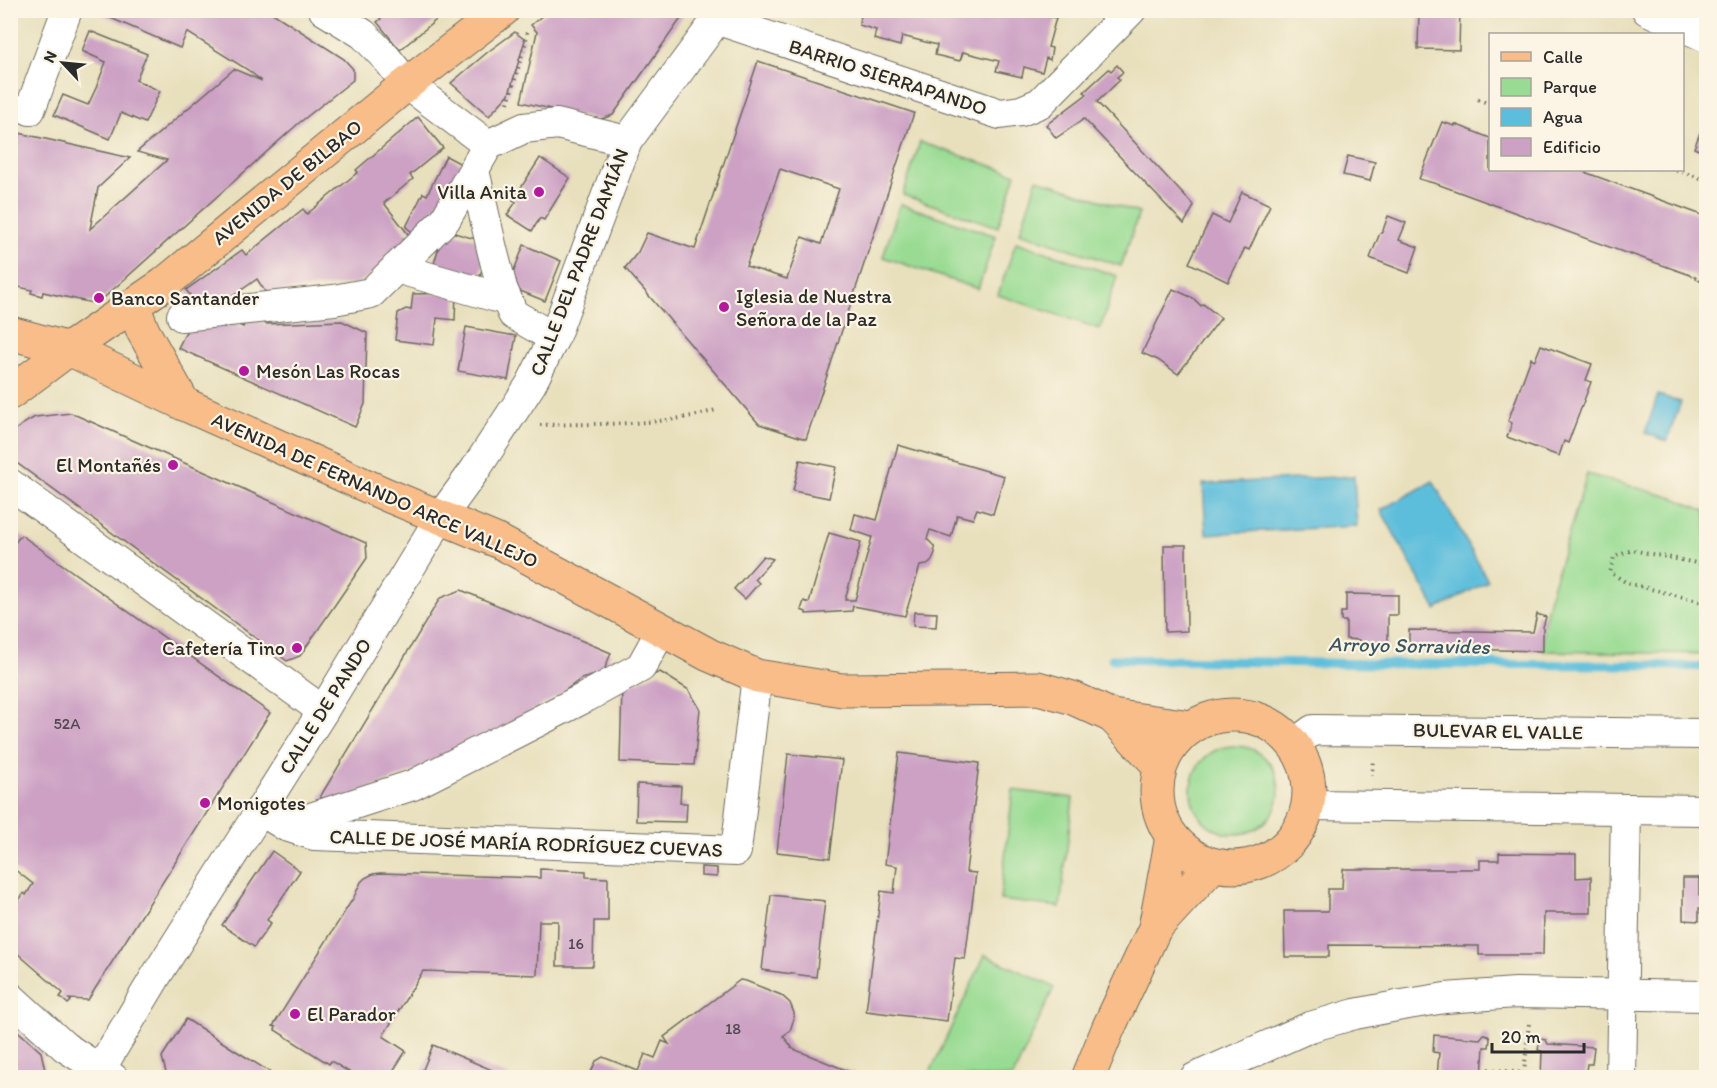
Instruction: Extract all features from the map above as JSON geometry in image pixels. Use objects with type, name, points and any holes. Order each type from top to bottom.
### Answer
[{"type":"main road","name":"AVENIDA DE BILBAO","points":[[10,393],[173,276],[407,84],[515,19]]},
{"type":"main road","points":[[133,306],[143,332],[184,404]]},
{"type":"main road","name":"AVENIDA DE FERNANDO ARCE VALLEJO","points":[[10,333],[69,349],[184,404],[440,518],[500,542],[709,655],[757,676],[842,690],[1038,688],[1073,699],[1112,716],[1191,727]]},
{"type":"main road","points":[[1234,714],[1257,718],[1277,728],[1294,744],[1304,763],[1309,784],[1308,805],[1302,825],[1290,842],[1274,856],[1254,864],[1234,868],[1213,865],[1190,855],[1172,837],[1161,815],[1156,791],[1160,766],[1172,744],[1191,727],[1211,717],[1234,714]]},
{"type":"main road","name":"AVENIDA DE FERNANDO ARCE VALLEJO","points":[[1112,716],[1160,766]]},
{"type":"main road","points":[[1088,1077],[1155,928],[1172,837]]},
{"type":"main road","points":[[1155,928],[1213,865]]},
{"type":"street","points":[[30,110],[67,10]]},
{"type":"street","points":[[324,10],[363,34],[407,84],[487,152],[492,249],[502,288],[513,314],[554,338]]},
{"type":"street","name":"BARRIO SIERRAPANDO","points":[[720,15],[1000,114],[1021,111],[1040,103],[1131,10]]},
{"type":"street","points":[[1647,10],[1707,37]]},
{"type":"street","name":"CALLE DEL PADRE DAMIÁN","points":[[440,518],[531,384],[554,338],[627,141],[720,15]]},
{"type":"street","points":[[182,316],[334,300],[371,292],[445,220],[487,152],[524,128],[557,124],[627,141]]},
{"type":"street","points":[[396,268],[507,300]]},
{"type":"street","points":[[10,484],[323,711]]},
{"type":"street","name":"CALLE DE PANDO","points":[[103,1075],[260,810],[440,518]]},
{"type":"street","name":"CALLE DE JOSÉ MARÍA RODRÍGUEZ CUEVAS","points":[[286,826],[413,785],[586,697],[641,667],[662,629]]},
{"type":"street","name":"CALLE DE JOSÉ MARÍA RODRÍGUEZ CUEVAS","points":[[260,810],[286,826],[314,835],[736,851],[757,676]]},
{"type":"street","name":"BULEVAR EL VALLE","points":[[1294,744],[1314,730],[1707,734]]},
{"type":"street","points":[[1308,805],[1707,810]]},
{"type":"street","points":[[1621,1077],[1626,809]]},
{"type":"street","points":[[1195,1077],[1310,1027],[1355,1014],[1445,998],[1532,993],[1707,996]]},
{"type":"street","points":[[10,997],[65,1047],[103,1075]]},
{"type":"path","points":[[487,152],[508,100],[526,40],[515,19]]},
{"type":"path","points":[[1478,99],[1489,103]]},
{"type":"path","points":[[1679,171],[1707,180]]},
{"type":"path","points":[[503,426],[661,421],[695,417],[716,410]]},
{"type":"path","points":[[1707,564],[1632,550],[1614,556],[1610,572],[1627,584],[1707,603]]},
{"type":"path","points":[[1488,1069],[1524,1073],[1532,993]]},
{"type":"green space","points":[[920,142],[1016,174],[998,227],[903,195]]},
{"type":"green space","points":[[1037,179],[1139,213],[1121,266],[1020,232]]},
{"type":"green space","points":[[900,204],[996,236],[978,289],[883,257]]},
{"type":"green space","points":[[1016,242],[1117,276],[1100,329],[998,295]]},
{"type":"green space","points":[[1587,474],[1674,498],[1706,511],[1706,654],[1543,651],[1543,627],[1551,592]]},
{"type":"green space","points":[[1235,746],[1260,753],[1272,765],[1279,790],[1272,815],[1260,827],[1235,834],[1210,827],[1198,815],[1191,790],[1198,765],[1210,753]]},
{"type":"green space","points":[[1013,790],[1073,798],[1060,907],[1000,900]]},
{"type":"green space","points":[[985,955],[1054,987],[1013,1077],[928,1077]]},
{"type":"water","points":[[1658,395],[1681,402],[1667,441],[1645,433]]},
{"type":"water","points":[[1354,476],[1357,526],[1206,534],[1203,484]]},
{"type":"water","points":[[1433,481],[1488,581],[1436,610],[1381,510]]},
{"type":"building","points":[[92,10],[268,10],[344,59],[353,69],[353,80],[299,123],[97,304],[43,292],[42,296],[31,293],[32,290],[10,285],[10,131],[130,158],[98,188],[90,229],[167,160],[137,152],[234,69],[262,81],[187,32],[180,48]]},
{"type":"building","points":[[371,10],[448,10],[400,50],[377,22],[381,19]]},
{"type":"building","points":[[549,10],[687,10],[613,115],[598,120],[521,102],[537,32],[531,25]]},
{"type":"building","points":[[862,10],[1020,10],[1056,18],[1048,47],[1052,48],[1050,60],[1046,58],[1042,72],[1024,67],[1022,77],[996,71],[999,61],[963,52],[960,61],[935,55],[937,45],[902,36],[900,46],[874,39],[876,30],[859,25]]},
{"type":"building","points":[[1419,10],[1460,10],[1459,50],[1418,49]]},
{"type":"building","points":[[90,31],[147,54],[136,80],[160,91],[145,123],[121,113],[110,139],[54,115],[63,95],[88,105],[96,88],[106,62],[82,51]]},
{"type":"building","points":[[515,32],[525,40],[509,94],[489,116],[451,83]]},
{"type":"building","points":[[758,61],[914,113],[806,439],[759,424],[625,268],[638,252],[647,233],[695,249]],"holes":[[[780,169],[839,189],[821,244],[802,237],[787,279],[746,266]]]},
{"type":"building","points":[[1117,65],[1123,72],[1117,77],[1120,80],[1097,102],[1194,206],[1184,224],[1084,119],[1056,138],[1046,125],[1087,94],[1084,92],[1109,69],[1111,71]]},
{"type":"building","points":[[418,117],[443,148],[410,175],[413,179],[384,203],[415,243],[392,264],[355,284],[266,293],[257,279],[233,296],[193,299],[186,290],[242,250],[246,255],[303,209],[307,214],[358,172],[356,170]]},
{"type":"building","points":[[1706,118],[1706,153],[1694,148]]},
{"type":"building","points":[[1442,122],[1455,126],[1455,124],[1489,138],[1489,171],[1582,171],[1702,215],[1703,213],[1706,215],[1706,283],[1696,277],[1419,179]]},
{"type":"building","points":[[446,156],[467,167],[415,234],[406,227],[423,193],[427,195]]},
{"type":"building","points":[[1348,156],[1375,162],[1370,181],[1343,175]]},
{"type":"building","name":"Villa Anita","points":[[540,158],[570,178],[544,220],[540,218],[532,231],[507,215],[516,202],[513,200]]},
{"type":"building","points":[[1242,192],[1270,205],[1249,250],[1245,248],[1228,282],[1189,263],[1212,215],[1228,223]]},
{"type":"building","points":[[1388,216],[1406,223],[1399,240],[1418,247],[1409,273],[1370,258]]},
{"type":"building","points":[[444,230],[479,240],[484,262],[479,280],[433,267]]},
{"type":"building","points":[[524,245],[561,261],[545,301],[513,288],[516,280],[511,278]]},
{"type":"building","points":[[1173,289],[1193,298],[1201,306],[1203,304],[1221,318],[1178,374],[1158,360],[1142,353]]},
{"type":"building","points":[[456,293],[455,320],[437,318],[434,345],[395,340],[398,313],[406,309],[411,310],[413,294]]},
{"type":"building","points":[[248,316],[266,324],[342,321],[367,333],[365,404],[355,427],[178,348],[190,324],[201,329],[204,322],[221,317],[243,327]]},
{"type":"building","points":[[466,327],[516,336],[508,380],[458,371]]},
{"type":"building","points":[[1541,345],[1592,364],[1586,380],[1591,382],[1568,443],[1564,441],[1559,456],[1507,437],[1512,423],[1508,421],[1531,358],[1535,360]]},
{"type":"building","points":[[71,413],[366,543],[367,558],[300,656],[287,661],[10,458],[10,434],[23,424],[35,417]]},
{"type":"building","points":[[898,445],[1004,476],[993,514],[977,509],[973,519],[957,515],[951,537],[930,530],[927,539],[934,546],[935,553],[931,562],[920,566],[905,616],[853,606],[852,611],[806,614],[801,610],[804,601],[809,603],[829,533],[861,542],[845,600],[855,600],[872,537],[851,530],[855,514],[877,520]]},
{"type":"building","points":[[800,460],[836,467],[829,498],[793,491]]},
{"type":"building","points":[[21,535],[270,713],[88,1000],[69,999],[71,1001],[68,1004],[60,997],[63,993],[10,947],[10,913],[33,884],[10,866],[10,549]]},
{"type":"building","points":[[1164,545],[1186,545],[1187,631],[1165,632]]},
{"type":"building","points":[[763,556],[773,559],[755,579],[759,583],[745,599],[734,589]]},
{"type":"building","points":[[461,590],[611,653],[603,673],[581,679],[556,697],[459,753],[331,804],[320,797],[440,598]]},
{"type":"building","points":[[1346,594],[1398,595],[1398,615],[1388,615],[1388,648],[1359,647],[1359,640],[1346,639],[1346,621],[1341,621],[1341,612],[1346,612]]},
{"type":"building","points":[[914,612],[937,613],[936,627],[913,626]]},
{"type":"building","points":[[1537,614],[1546,617],[1543,627],[1543,651],[1409,648],[1409,630],[1533,632]]},
{"type":"building","points":[[660,672],[689,690],[700,709],[694,765],[620,762],[622,688]]},
{"type":"building","points":[[899,753],[979,763],[966,872],[976,873],[965,959],[955,958],[947,1021],[866,1011],[881,891],[894,893],[897,866],[885,864]]},
{"type":"building","points":[[788,754],[842,760],[830,858],[777,852]]},
{"type":"building","points":[[637,784],[681,786],[680,803],[687,803],[686,822],[636,821]]},
{"type":"building","points":[[272,851],[300,871],[267,920],[271,923],[254,947],[222,925]]},
{"type":"building","points":[[1499,853],[1576,854],[1576,878],[1591,877],[1591,913],[1544,913],[1543,955],[1479,955],[1479,946],[1329,945],[1329,957],[1285,957],[1284,911],[1328,911],[1328,889],[1342,889],[1343,869],[1480,869],[1480,860],[1499,860]]},
{"type":"building","points":[[701,867],[717,868],[717,877],[701,876]]},
{"type":"building","points":[[540,869],[586,871],[586,877],[608,878],[608,921],[594,921],[593,966],[557,966],[558,921],[539,921],[537,975],[423,971],[383,1036],[406,1051],[389,1077],[357,1077],[331,1061],[329,1064],[275,1030],[276,1027],[273,1026],[365,878],[381,873],[540,878]]},
{"type":"building","points":[[1683,878],[1699,878],[1699,895],[1706,895],[1706,908],[1699,908],[1699,921],[1683,920]]},
{"type":"building","points":[[771,895],[825,901],[816,977],[762,970]]},
{"type":"building","points":[[740,980],[781,995],[790,1003],[794,1018],[790,1031],[783,1036],[791,1048],[863,1077],[589,1077],[596,1061],[603,1057],[638,1071],[645,1054],[655,1058],[662,1041],[669,1044],[664,1037]]},
{"type":"building","points":[[186,1019],[278,1077],[167,1077],[162,1057]]},
{"type":"building","points":[[10,1024],[41,1052],[45,1070],[41,1077],[10,1077]]},
{"type":"building","points":[[1484,1034],[1490,1039],[1489,1047],[1484,1047],[1482,1077],[1437,1077],[1439,1053],[1433,1052],[1434,1035],[1480,1039]]},
{"type":"building","points":[[1540,1039],[1546,1040],[1548,1044],[1594,1047],[1592,1064],[1587,1064],[1585,1077],[1541,1077],[1542,1051],[1538,1050]]},
{"type":"building","points":[[433,1045],[492,1070],[512,1077],[420,1077]]},
{"type":"waterway","name":"Arroyo Sorravides","points":[[1112,659],[1706,667]]},
{"type":"place","name":"Villa Anita","points":[[539,192]]},
{"type":"place","name":"Banco Santander","points":[[99,298]]},
{"type":"place","name":"Iglesia de Nuestra Señora de la Paz","points":[[724,307]]},
{"type":"place","name":"Mesón Las Rocas","points":[[244,371]]},
{"type":"place","name":"El Montañés","points":[[173,465]]},
{"type":"place","name":"Cafetería Tino","points":[[297,648]]},
{"type":"place","name":"Monigotes","points":[[205,803]]},
{"type":"place","name":"El Parador","points":[[295,1014]]}]
